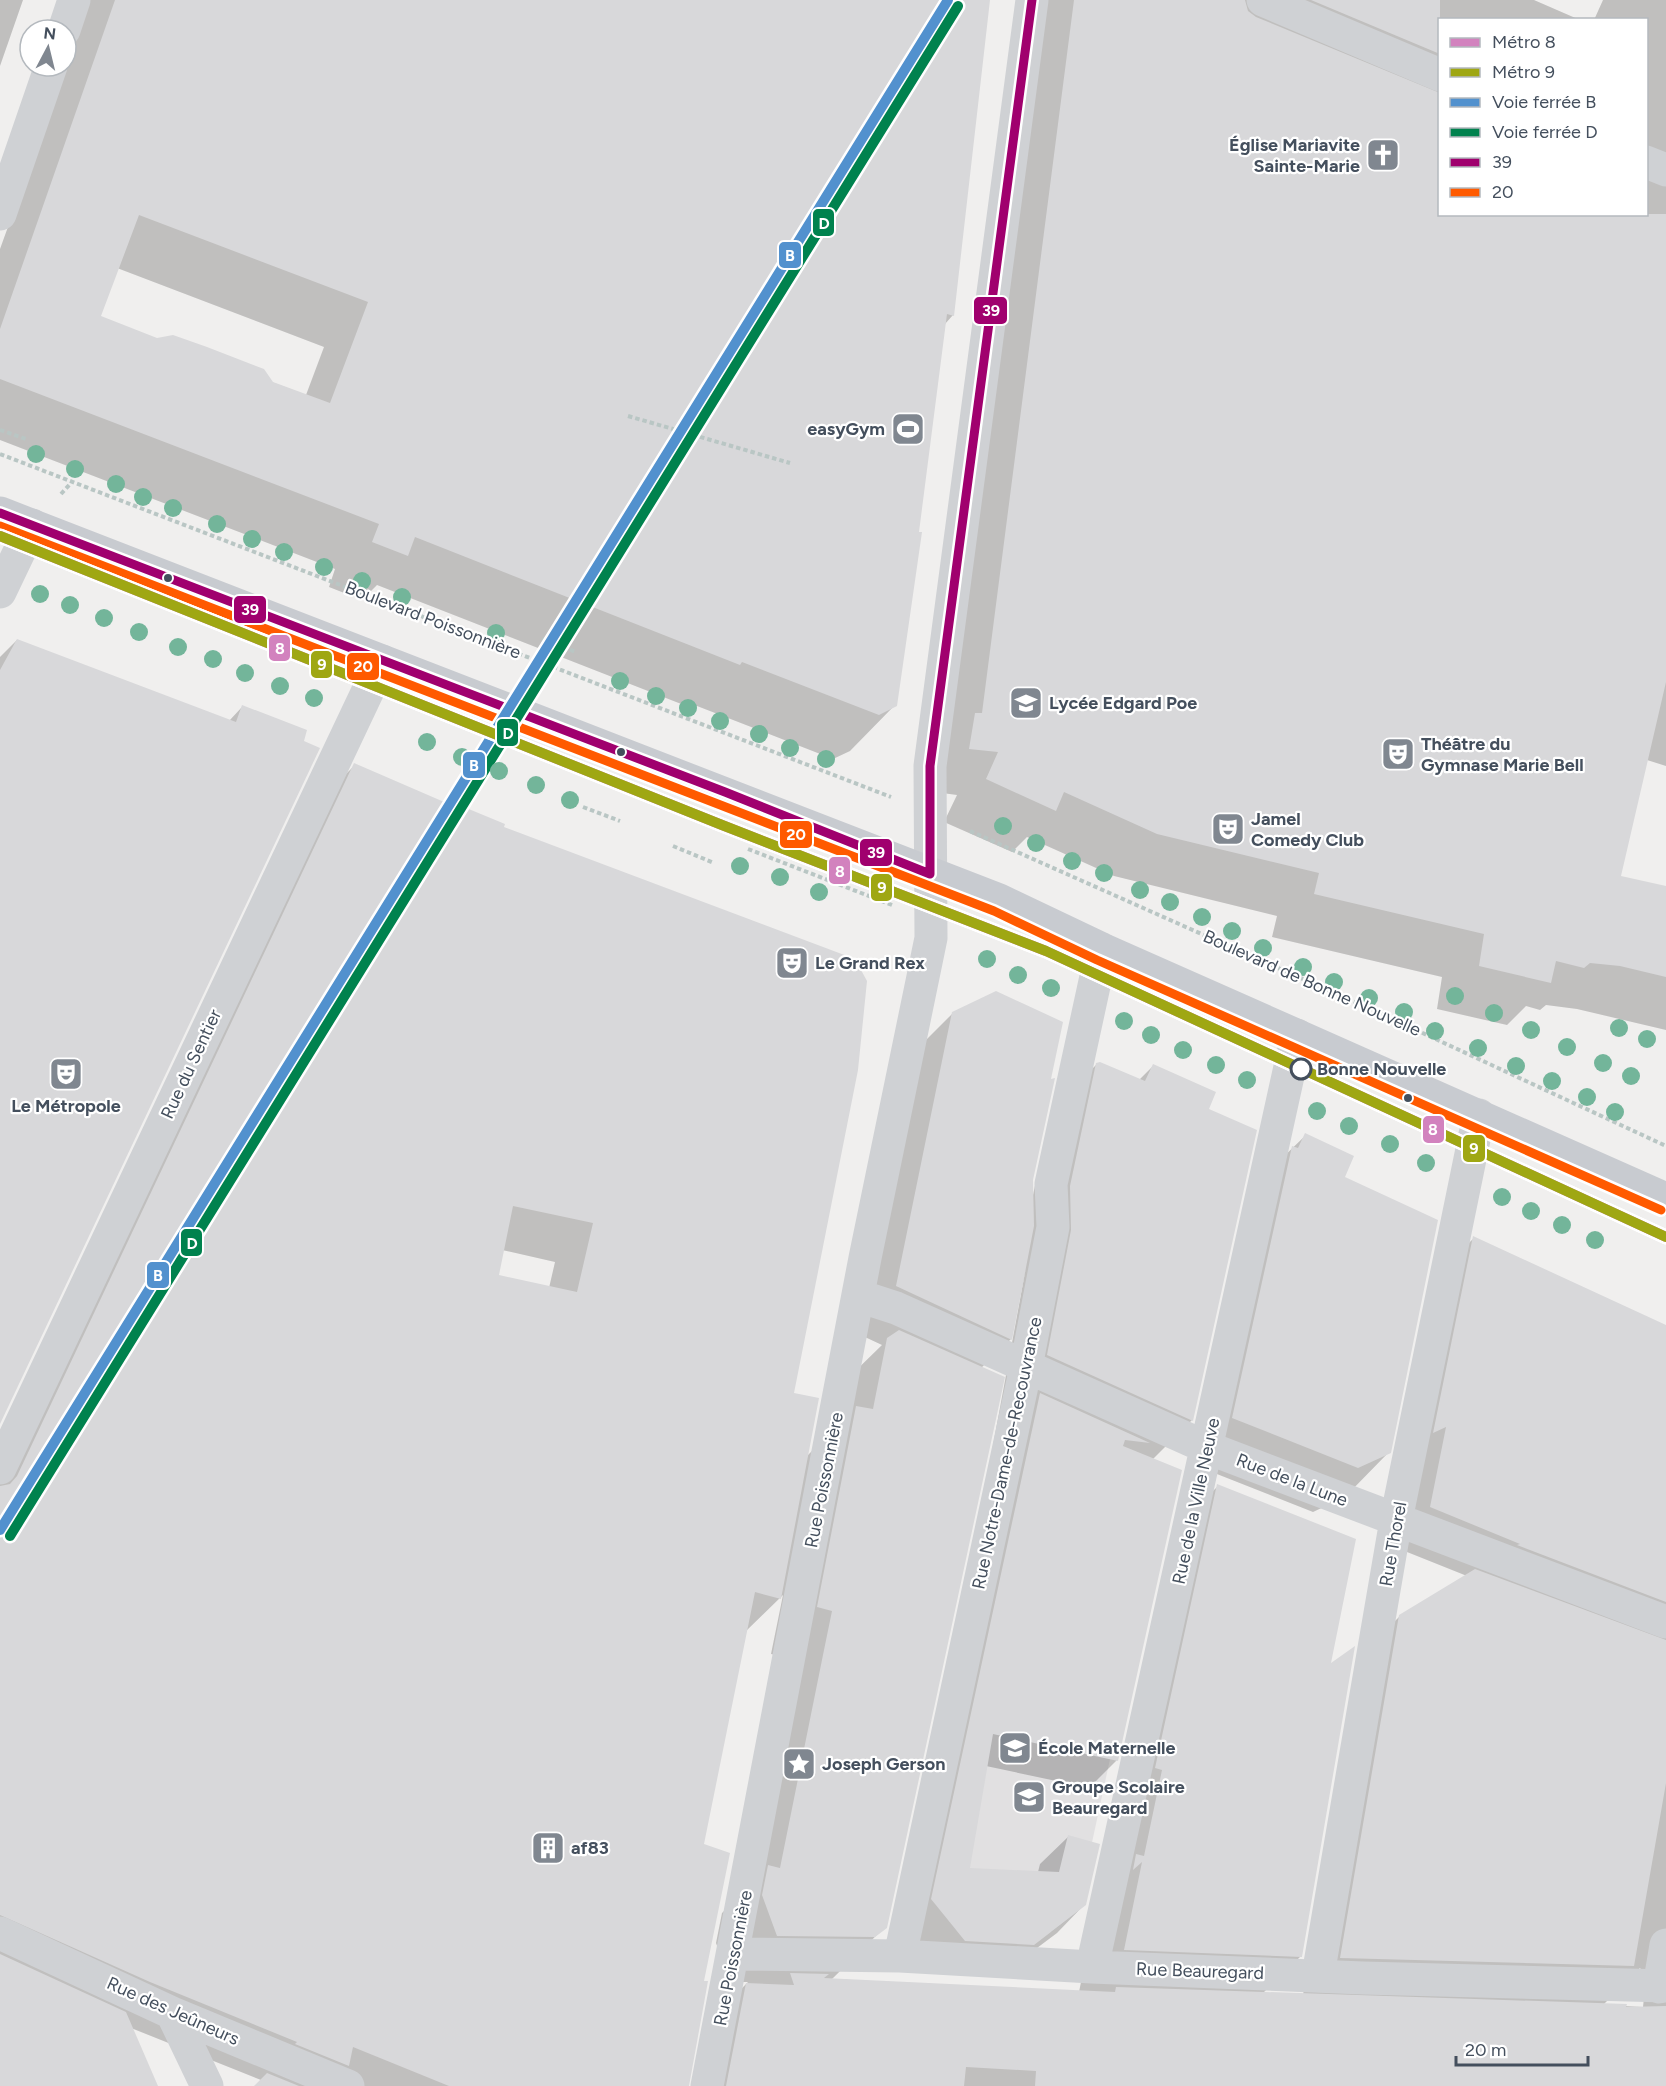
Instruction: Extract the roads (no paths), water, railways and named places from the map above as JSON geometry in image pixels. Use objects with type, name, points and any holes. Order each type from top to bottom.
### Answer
[{"type":"main road","points":[[0,513],[999,900],[1102,949],[1666,1199]]},
{"type":"street","points":[[68,18],[74,0]]},
{"type":"street","name":"Rue Poissonnière","points":[[707,2086],[858,1296],[931,938],[930,766],[1032,0]]},
{"type":"street","points":[[1263,0],[1438,74]]},
{"type":"street","points":[[0,214],[47,78]]},
{"type":"street","points":[[1648,162],[1666,170]]},
{"type":"street","points":[[0,592],[32,525]]},
{"type":"street","name":"Rue du Sentier","points":[[0,1468],[382,661]]},
{"type":"street","name":"Rue Notre-Dame-de-Recouvrance","points":[[900,1956],[1026,1367],[1053,1227],[1051,1184],[1102,949]]},
{"type":"street","name":"Rue de la Ville Neuve","points":[[1092,1967],[1298,1035]]},
{"type":"street","name":"Rue Thorel","points":[[1318,1975],[1396,1520],[1479,1115]]},
{"type":"street","name":"Rue de la Lune","points":[[858,1296],[896,1308],[1208,1448],[1666,1622]]},
{"type":"street","name":"Rue des Jeûneurs","points":[[0,1933],[172,2013],[348,2086]]},
{"type":"street","points":[[1662,1987],[1666,1945]]},
{"type":"street","name":"Rue Beauregard","points":[[733,1954],[900,1956],[1092,1967],[1662,1987]]},
{"type":"street","points":[[172,2013],[207,2086]]},
{"type":"metro line","name":"8","points":[[0,536],[722,825],[1046,951],[1666,1237]]},
{"type":"metro line","name":"9","points":[[0,536],[722,825],[1046,951],[1666,1237]]},
{"type":"rail line","name":"B","points":[[0,1530],[948,0]]},
{"type":"rail line","name":"D","points":[[10,1536],[958,6]]},
{"type":"place","name":"Église Mariavite Sainte-Marie","points":[[1383,155]]},
{"type":"place","name":"easyGym","points":[[908,429]]},
{"type":"place","name":"Lycée Edgard Poe","points":[[1026,703]]},
{"type":"place","name":"Théâtre du Gymnase Marie Bell","points":[[1398,754]]},
{"type":"place","name":"Jamel Comedy Club","points":[[1228,829]]},
{"type":"place","name":"Le Grand Rex","points":[[792,963]]},
{"type":"place","name":"Bonne Nouvelle","points":[[1301,1069]]},
{"type":"place","name":"Le Métropole","points":[[66,1074]]},
{"type":"place","name":"École Maternelle","points":[[1015,1748]]},
{"type":"place","name":"Joseph Gerson","points":[[799,1764]]},
{"type":"place","name":"Groupe Scolaire Beauregard","points":[[1029,1797]]},
{"type":"place","name":"af83","points":[[548,1848]]}]
